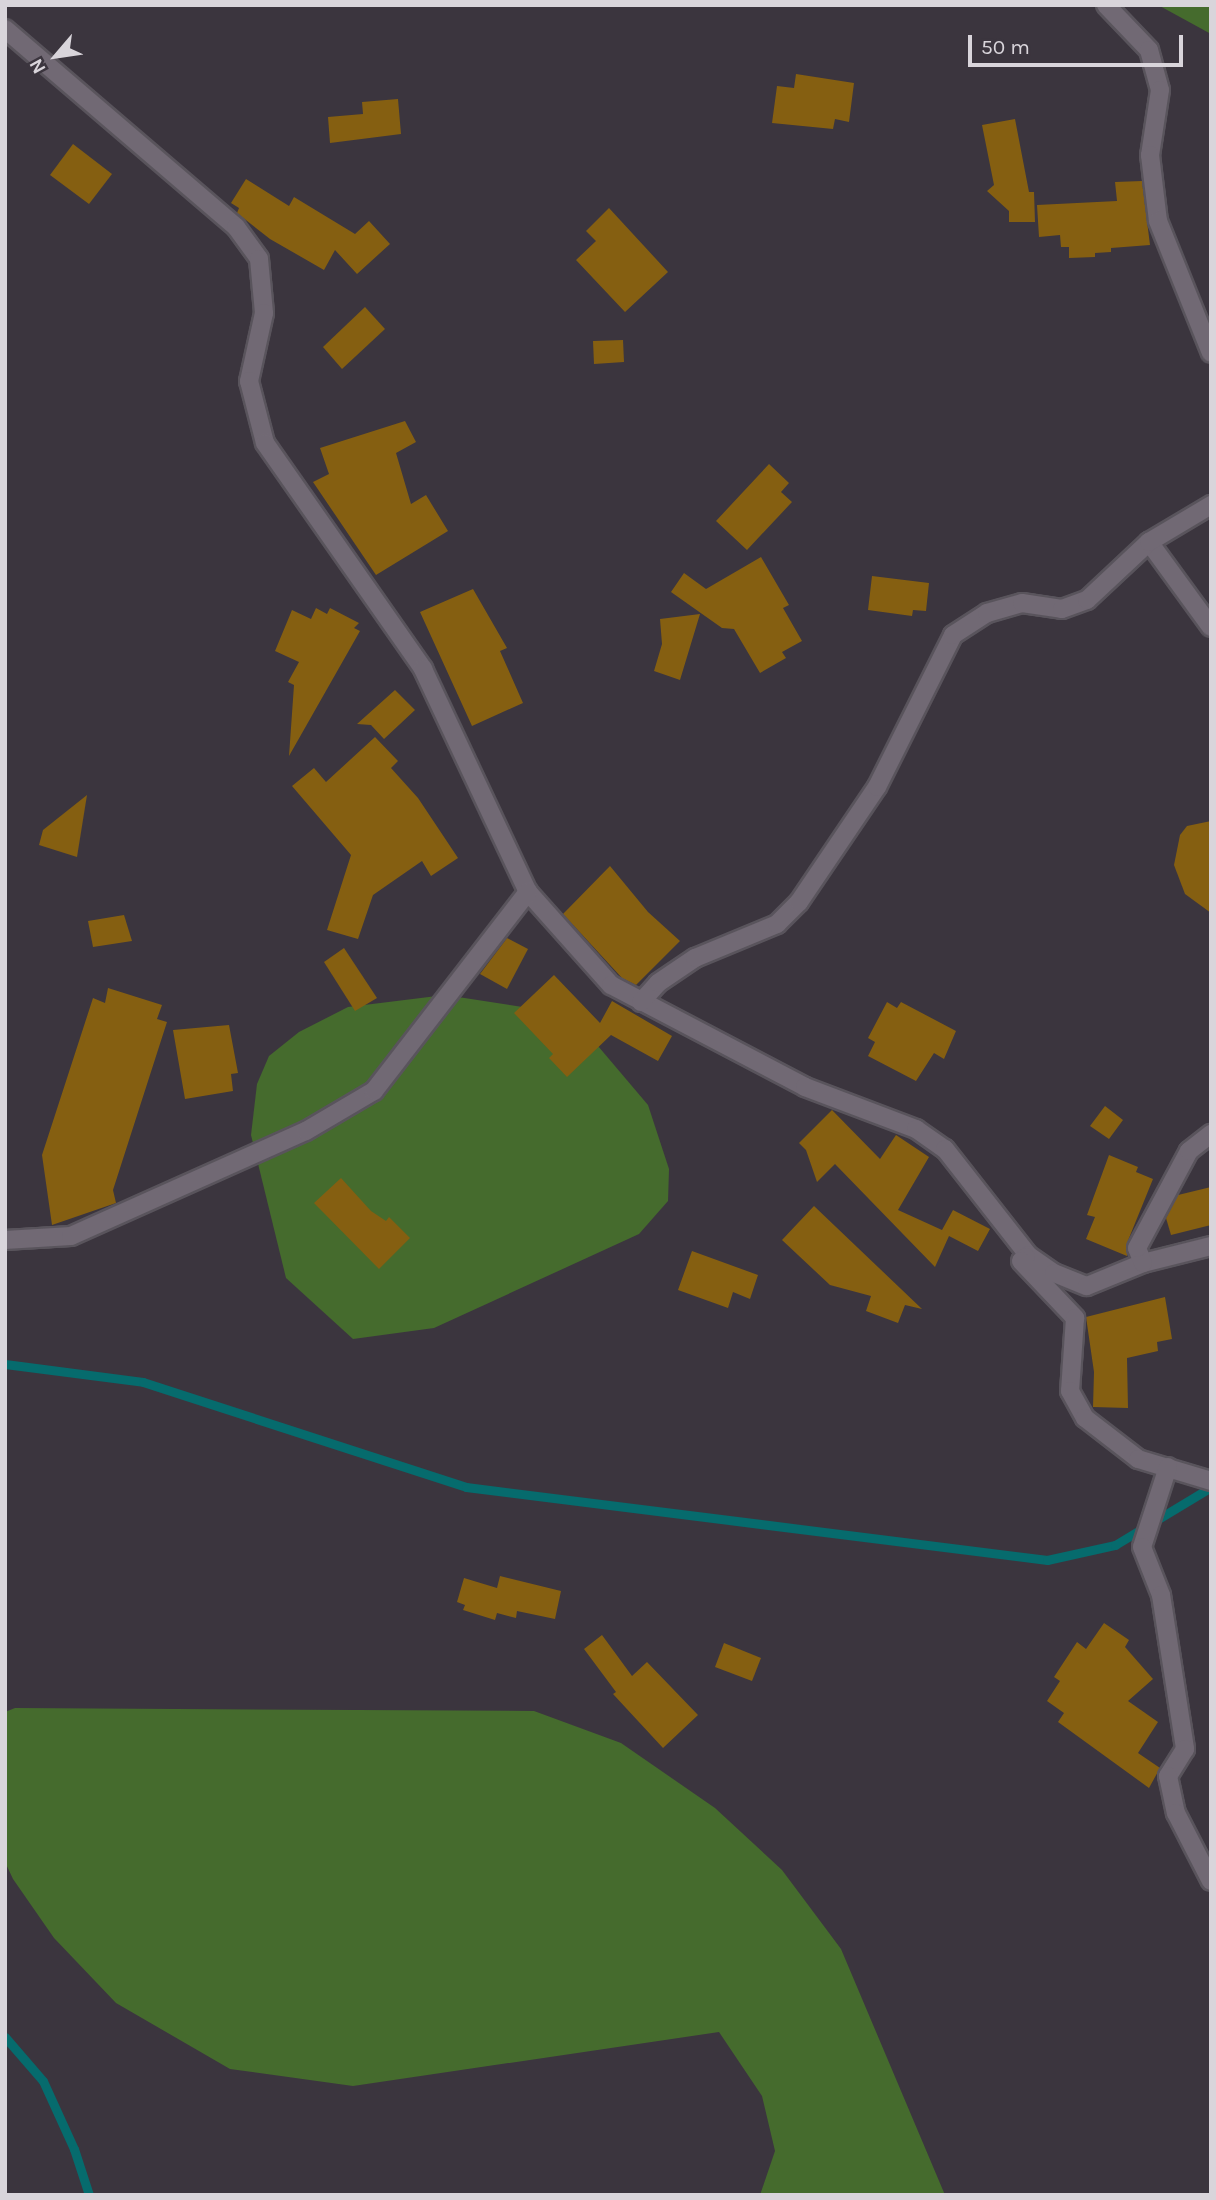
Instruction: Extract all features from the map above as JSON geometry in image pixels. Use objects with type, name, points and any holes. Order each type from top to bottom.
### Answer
[{"type":"street","points":[[1106,5],[1149,50],[1160,90],[1150,155],[1158,221],[1211,353]]},
{"type":"street","points":[[5,29],[236,227],[259,259],[264,313],[249,381],[265,443],[423,669],[528,892],[611,985],[805,1087],[916,1129],[945,1149],[1028,1255],[1087,1286],[1143,1263],[1211,1246]]},
{"type":"street","points":[[641,1002],[658,983],[695,958],[777,924],[799,902],[877,787],[953,635],[987,613],[1022,603],[1062,609],[1087,600],[1149,542],[1211,505]]},
{"type":"street","points":[[1149,542],[1211,627]]},
{"type":"street","points":[[5,1240],[71,1236],[306,1131],[374,1091],[528,892]]},
{"type":"street","points":[[1143,1263],[1137,1248],[1189,1151],[1211,1134]]},
{"type":"street","points":[[1028,1255],[1021,1261],[1075,1318],[1070,1391],[1085,1418],[1138,1459],[1211,1481]]},
{"type":"street","points":[[1168,1466],[1142,1547],[1161,1595],[1185,1749],[1168,1776],[1176,1812],[1211,1881]]},
{"type":"green space","points":[[1158,5],[1211,5],[1211,34]]},
{"type":"green space","points":[[445,995],[549,1011],[598,1046],[648,1105],[669,1169],[668,1201],[639,1234],[434,1328],[353,1339],[286,1278],[251,1135],[257,1084],[269,1056],[299,1032],[348,1007]]},
{"type":"green space","points":[[15,1708],[534,1711],[621,1743],[715,1808],[782,1870],[841,1949],[945,2195],[760,2195],[775,2151],[762,2096],[719,2032],[353,2086],[230,2069],[116,2003],[54,1938],[13,1879],[5,1862],[5,1712]]},
{"type":"building","points":[[796,74],[854,83],[849,122],[835,119],[833,129],[772,123],[777,86],[794,88]]},
{"type":"building","points":[[398,99],[401,134],[330,143],[328,117],[363,114],[362,102]]},
{"type":"building","points":[[1015,119],[1029,192],[1034,192],[1035,222],[1009,222],[1009,211],[987,191],[994,185],[982,125]]},
{"type":"building","points":[[73,144],[112,174],[89,204],[50,175]]},
{"type":"building","points":[[246,179],[289,206],[294,197],[355,234],[369,221],[390,244],[357,274],[335,250],[324,270],[270,239],[237,213],[239,208],[231,203]]},
{"type":"building","points":[[1142,181],[1150,245],[1111,248],[1111,252],[1095,253],[1095,257],[1069,258],[1069,247],[1061,247],[1060,235],[1039,237],[1037,205],[1117,201],[1115,182]]},
{"type":"building","points":[[609,208],[668,272],[625,312],[576,260],[596,241],[586,231]]},
{"type":"building","points":[[365,307],[385,329],[342,369],[323,347]]},
{"type":"building","points":[[623,340],[624,362],[594,364],[593,341]]},
{"type":"building","points":[[405,421],[416,442],[396,453],[411,504],[426,495],[448,531],[376,575],[313,482],[329,474],[320,448]]},
{"type":"building","points":[[769,464],[789,483],[781,492],[792,502],[747,550],[716,521]]},
{"type":"building","points":[[761,557],[789,605],[783,608],[802,641],[782,652],[786,658],[760,673],[734,629],[722,628],[671,592],[684,573],[706,589]]},
{"type":"building","points":[[872,576],[929,583],[926,611],[913,610],[912,616],[868,610]]},
{"type":"building","points":[[473,589],[507,648],[500,651],[523,703],[472,726],[420,612]]},
{"type":"building","points":[[316,608],[327,614],[330,608],[359,623],[354,628],[360,631],[289,756],[294,685],[288,682],[299,662],[275,651],[292,610],[311,619]]},
{"type":"building","points":[[700,614],[680,680],[654,671],[662,644],[660,619]]},
{"type":"building","points":[[395,690],[415,710],[384,739],[371,725],[357,724]]},
{"type":"building","points":[[375,737],[398,761],[391,768],[418,798],[458,858],[431,876],[422,861],[373,895],[358,939],[327,930],[351,855],[292,786],[314,768],[326,782]]},
{"type":"building","points":[[87,795],[77,857],[39,845],[43,830]]},
{"type":"building","points":[[1211,821],[1211,913],[1185,894],[1174,865],[1180,835],[1187,826]]},
{"type":"building","points":[[610,866],[648,912],[680,941],[636,985],[622,978],[563,914]]},
{"type":"building","points":[[124,915],[132,941],[93,947],[88,921]]},
{"type":"building","points":[[507,938],[528,949],[507,989],[480,974]]},
{"type":"building","points":[[344,948],[377,998],[355,1011],[324,962]]},
{"type":"building","points":[[554,975],[600,1023],[612,1001],[672,1036],[658,1061],[611,1035],[567,1077],[549,1058],[553,1054],[514,1013]]},
{"type":"building","points":[[108,988],[162,1005],[157,1019],[167,1022],[113,1190],[116,1203],[52,1225],[42,1155],[93,998],[105,1003]]},
{"type":"building","points":[[887,1002],[897,1008],[901,1002],[956,1031],[944,1059],[934,1053],[916,1081],[868,1056],[875,1042],[868,1038]]},
{"type":"building","points":[[229,1025],[238,1073],[231,1074],[233,1091],[185,1099],[173,1030]]},
{"type":"building","points":[[1105,1106],[1123,1120],[1109,1139],[1090,1126]]},
{"type":"building","points":[[832,1110],[880,1159],[896,1135],[929,1157],[898,1210],[942,1230],[953,1210],[990,1229],[978,1251],[949,1236],[935,1267],[835,1164],[817,1182],[806,1150],[799,1143]]},
{"type":"building","points":[[1109,1155],[1138,1167],[1136,1172],[1153,1179],[1127,1243],[1127,1256],[1086,1239],[1095,1217],[1087,1215]]},
{"type":"building","points":[[341,1178],[371,1211],[386,1221],[389,1217],[410,1238],[379,1269],[314,1203]]},
{"type":"building","points":[[1211,1187],[1211,1225],[1171,1235],[1166,1218],[1178,1195]]},
{"type":"building","points":[[814,1206],[922,1309],[905,1305],[898,1323],[866,1311],[871,1296],[830,1285],[782,1240]]},
{"type":"building","points":[[692,1251],[758,1275],[750,1299],[733,1292],[728,1308],[678,1290]]},
{"type":"building","points":[[1165,1297],[1172,1339],[1157,1342],[1158,1351],[1127,1358],[1128,1408],[1093,1407],[1094,1372],[1086,1317]]},
{"type":"building","points":[[500,1576],[561,1591],[555,1619],[517,1611],[516,1618],[497,1613],[495,1620],[463,1610],[465,1605],[457,1602],[464,1578],[497,1588]]},
{"type":"building","points":[[1104,1623],[1129,1640],[1125,1647],[1153,1679],[1128,1701],[1158,1722],[1138,1753],[1160,1768],[1149,1788],[1058,1722],[1064,1713],[1047,1701],[1060,1681],[1054,1677],[1077,1642],[1086,1649]]},
{"type":"building","points":[[602,1635],[632,1676],[647,1662],[698,1715],[663,1748],[613,1694],[616,1692],[584,1649]]},
{"type":"building","points":[[724,1643],[761,1658],[752,1681],[715,1667]]},
{"type":"waterway","points":[[5,1364],[143,1382],[466,1487],[1047,1560],[1115,1545],[1211,1487]]},
{"type":"waterway","points":[[5,2037],[43,2081],[74,2149],[89,2195]]}]
